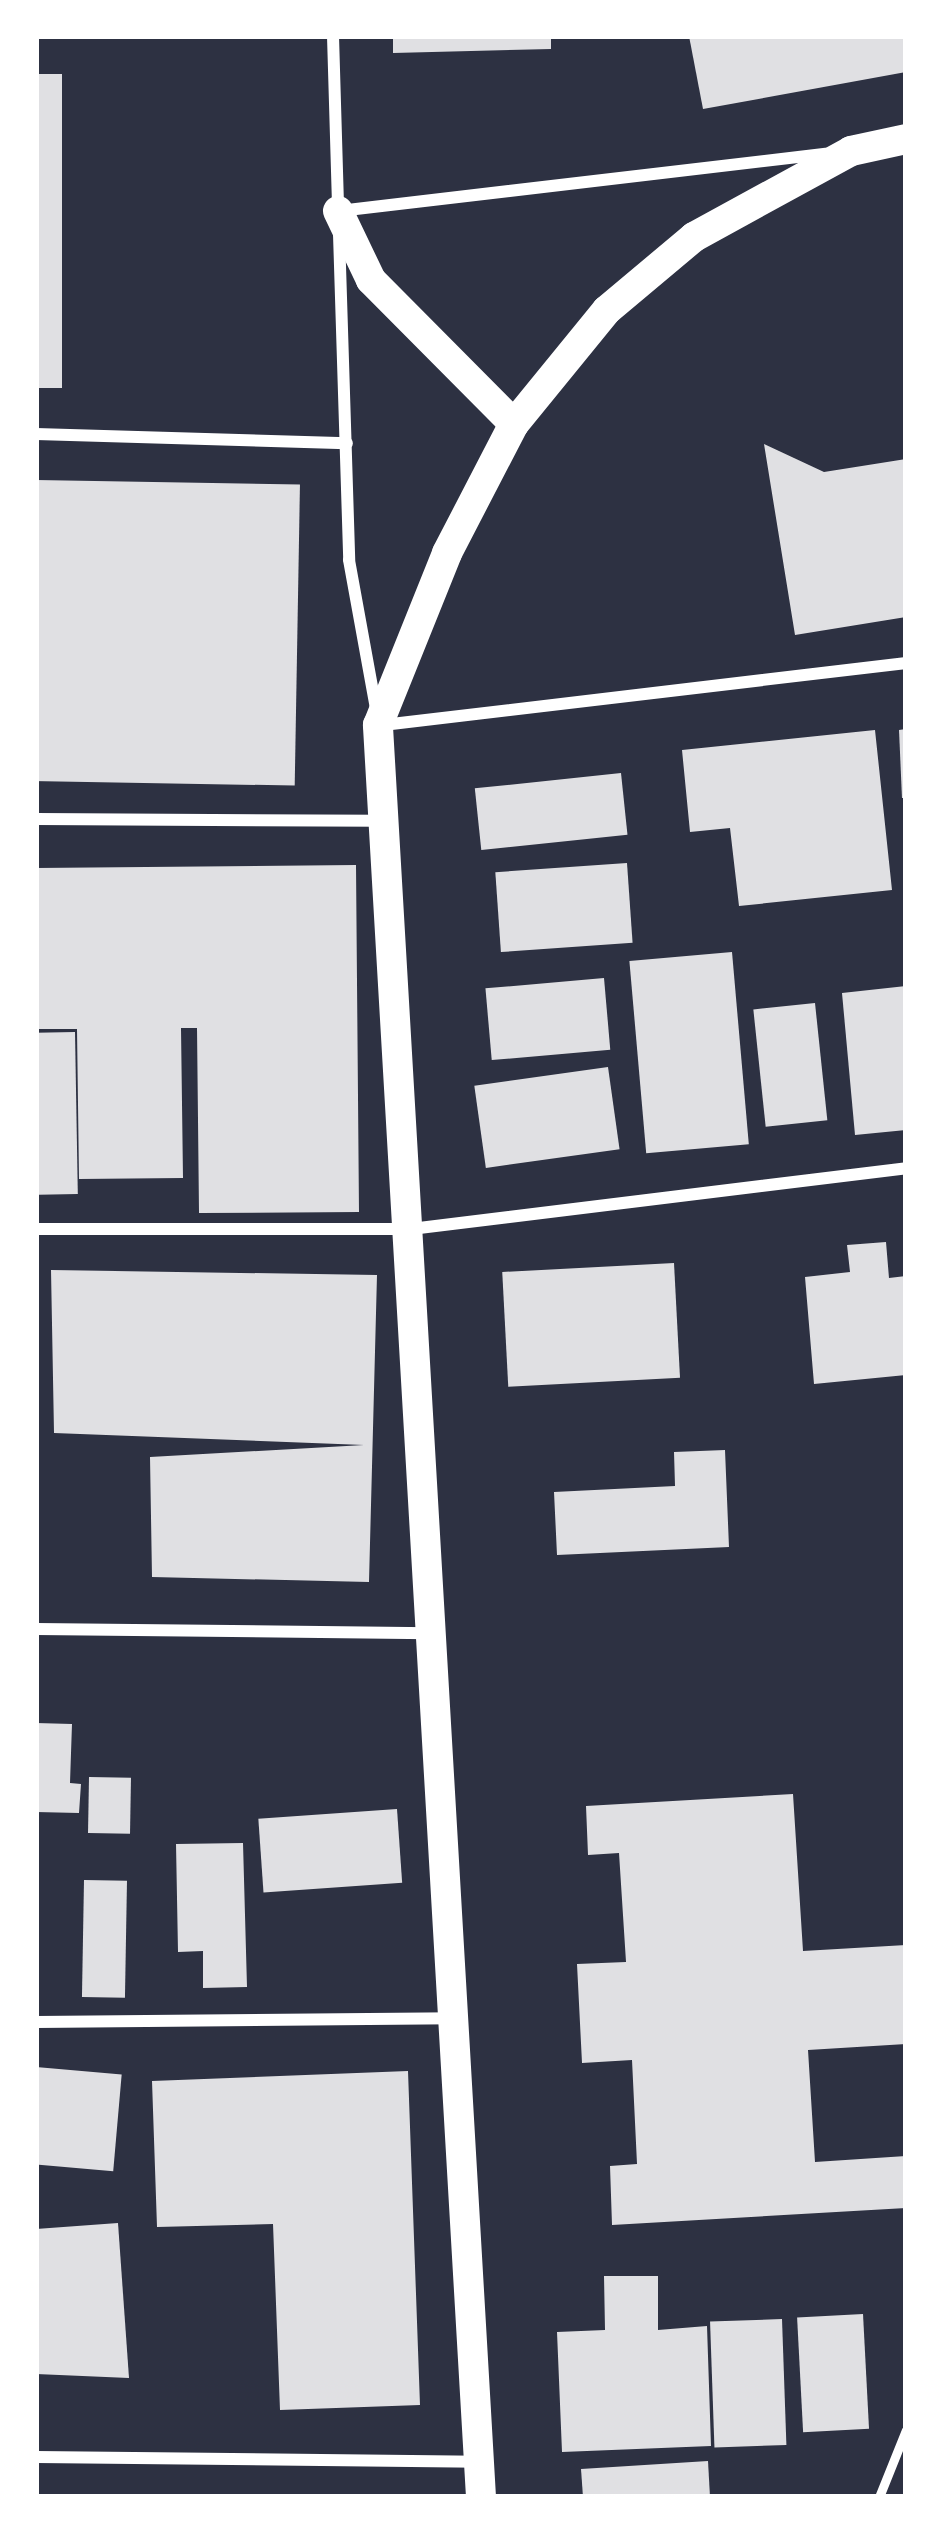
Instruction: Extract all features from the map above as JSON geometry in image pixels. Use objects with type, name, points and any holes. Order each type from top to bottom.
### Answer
[{"type":"main road","points":[[482,2497],[411,1229],[380,821],[378,725],[447,553],[514,424],[608,310],[694,237],[851,151],[906,139]]},
{"type":"main road","points":[[338,212],[371,280],[514,424]]},
{"type":"street","points":[[333,36],[349,560],[378,725],[906,663]]},
{"type":"street","points":[[338,212],[851,151]]},
{"type":"street","points":[[36,434],[347,443]]},
{"type":"street","points":[[36,819],[380,821]]},
{"type":"street","points":[[36,1229],[411,1229],[906,1168]]},
{"type":"street","points":[[36,1629],[433,1633]]},
{"type":"street","points":[[36,2022],[455,2018]]},
{"type":"street","points":[[36,2457],[479,2462]]},
{"type":"lane","points":[[878,2497],[906,2430]]},
{"type":"building","points":[[393,36],[551,36],[551,49],[393,53]]},
{"type":"building","points":[[689,36],[906,36],[906,72],[703,109]]},
{"type":"building","points":[[36,74],[62,74],[62,388],[36,388]]},
{"type":"building","points":[[764,444],[824,472],[906,459],[906,617],[795,635]]},
{"type":"building","points":[[36,480],[300,485],[295,786],[36,781]]},
{"type":"building","points":[[906,729],[906,798],[902,798],[899,730]]},
{"type":"building","points":[[875,730],[892,890],[739,906],[730,828],[690,832],[682,750]]},
{"type":"building","points":[[621,773],[627,835],[481,850],[475,788]]},
{"type":"building","points":[[627,863],[633,943],[501,952],[495,872]]},
{"type":"building","points":[[356,865],[359,1212],[199,1213],[197,1028],[181,1028],[183,1178],[79,1179],[77,1029],[36,1029],[36,868]]},
{"type":"building","points":[[732,952],[749,1144],[646,1153],[629,961]]},
{"type":"building","points":[[604,978],[610,1050],[492,1060],[485,988]]},
{"type":"building","points":[[906,986],[906,1130],[855,1135],[842,993]]},
{"type":"building","points":[[815,1003],[827,1120],[766,1127],[753,1009]]},
{"type":"building","points":[[75,1032],[78,1194],[39,1195],[36,1033]]},
{"type":"building","points":[[608,1067],[620,1149],[486,1168],[474,1086]]},
{"type":"building","points":[[886,1242],[889,1278],[906,1276],[906,1375],[814,1384],[805,1277],[850,1272],[847,1245]]},
{"type":"building","points":[[674,1263],[680,1378],[508,1387],[502,1272]]},
{"type":"building","points":[[51,1270],[377,1275],[369,1582],[152,1577],[150,1457],[364,1445],[54,1433]]},
{"type":"building","points":[[725,1450],[729,1547],[557,1555],[554,1492],[675,1486],[674,1452]]},
{"type":"building","points":[[36,1723],[72,1724],[70,1783],[81,1784],[79,1813],[36,1812]]},
{"type":"building","points":[[89,1777],[131,1778],[130,1834],[88,1833]]},
{"type":"building","points":[[793,1794],[803,1951],[906,1945],[906,2044],[808,2050],[815,2162],[906,2156],[906,2208],[612,2225],[610,2166],[637,2164],[632,2060],[582,2063],[577,1964],[626,1962],[619,1853],[588,1855],[586,1806]]},
{"type":"building","points":[[397,1809],[402,1883],[264,1893],[258,1819]]},
{"type":"building","points":[[243,1843],[247,1987],[203,1988],[203,1951],[178,1952],[176,1844]]},
{"type":"building","points":[[84,1880],[127,1881],[125,1998],[82,1997]]},
{"type":"building","points":[[36,2067],[122,2074],[113,2171],[36,2164]]},
{"type":"building","points":[[408,2071],[420,2405],[280,2410],[273,2224],[157,2227],[152,2081]]},
{"type":"building","points":[[118,2223],[129,2378],[36,2374],[36,2229]]},
{"type":"building","points":[[604,2276],[658,2276],[658,2330],[707,2326],[711,2446],[562,2452],[557,2332],[605,2330]]},
{"type":"building","points":[[863,2314],[869,2429],[803,2432],[797,2317]]},
{"type":"building","points":[[782,2319],[786,2445],[714,2447],[710,2322]]},
{"type":"building","points":[[708,2461],[710,2497],[583,2497],[581,2469]]}]
